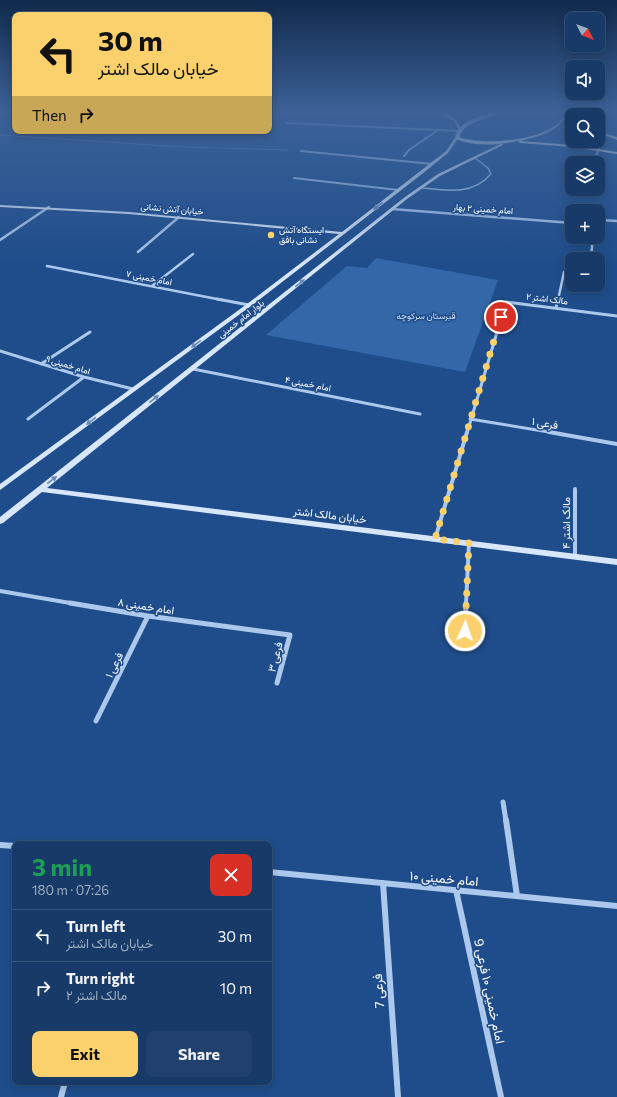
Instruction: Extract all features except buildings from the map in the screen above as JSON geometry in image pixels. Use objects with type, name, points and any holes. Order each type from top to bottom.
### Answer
[{"type":"main road","name":"بلوار امام خمینی","points":[[0,521],[288,294],[392,209],[438,175],[464,163]]},
{"type":"main road","name":"بلوار امام خمینی","points":[[0,488],[272,287],[299,269],[342,233],[432,164]]},
{"type":"main road","name":"خیابان آتش نشانی","points":[[0,206],[49,207],[179,217],[342,233]]},
{"type":"main road","points":[[306,273],[317,270]]},
{"type":"main road","points":[[272,287],[288,288],[288,294]]},
{"type":"main road","name":"خیابان مالک اشتر","points":[[40,490],[617,562]]},
{"type":"street","points":[[424,163],[432,164]]},
{"type":"street","points":[[294,178],[398,190]]},
{"type":"street","points":[[0,240],[49,207]]},
{"type":"street","name":"امام خمینی ۲ بهار","points":[[392,209],[565,222]]},
{"type":"street","points":[[138,252],[179,217]]},
{"type":"street","points":[[605,220],[617,221]]},
{"type":"street","points":[[152,286],[193,254]]},
{"type":"street","name":"امام خمینی ۷","points":[[47,266],[249,305]]},
{"type":"street","points":[[556,308],[564,272]]},
{"type":"street","name":"مالک اشتر ۲","points":[[435,539],[506,302],[617,316]]},
{"type":"street","points":[[42,364],[90,332]]},
{"type":"street","name":"امام خمینی ۹","points":[[0,351],[84,377],[133,389]]},
{"type":"street","name":"امام خمینی ۴","points":[[193,369],[420,414]]},
{"type":"street","points":[[28,419],[84,377]]},
{"type":"street","name":"فرعی ۱","points":[[470,419],[617,444]]},
{"type":"street","name":"مالک اشتر ۴","points":[[575,489],[575,556]]},
{"type":"street","points":[[465,631],[469,543]]},
{"type":"street","name":"امام خمینی ۸","points":[[0,591],[148,616],[290,636]]},
{"type":"street","name":"فرعی ۱","points":[[96,721],[148,616]]},
{"type":"street","name":"فرعی ۳","points":[[277,683],[290,636]]},
{"type":"street","points":[[503,802],[517,896]]},
{"type":"street","points":[[0,845],[12,846]]},
{"type":"street","name":"امام خمینی ۱۰","points":[[272,872],[617,906]]},
{"type":"street","name":"فرعی 7","points":[[383,883],[398,1097]]},
{"type":"street","name":"امام خمینی ۱۰ فرعی 9","points":[[456,890],[501,1097]]},
{"type":"street","points":[[61,1097],[64,1085]]},
{"type":"lane","points":[[422,188],[459,190],[469,189],[481,185],[487,181],[491,174],[488,168],[482,163]]},
{"type":"green space","name":"قبرستان سرکوچه","points":[[376,258],[498,280],[465,372],[266,335],[347,266],[367,268]]},
{"type":"place","name":"ایستگاه آتش نشانی بافق","points":[[271,235]]},
{"type":"route","points":[[465,631],[469,543],[435,539],[501,317]]}]
